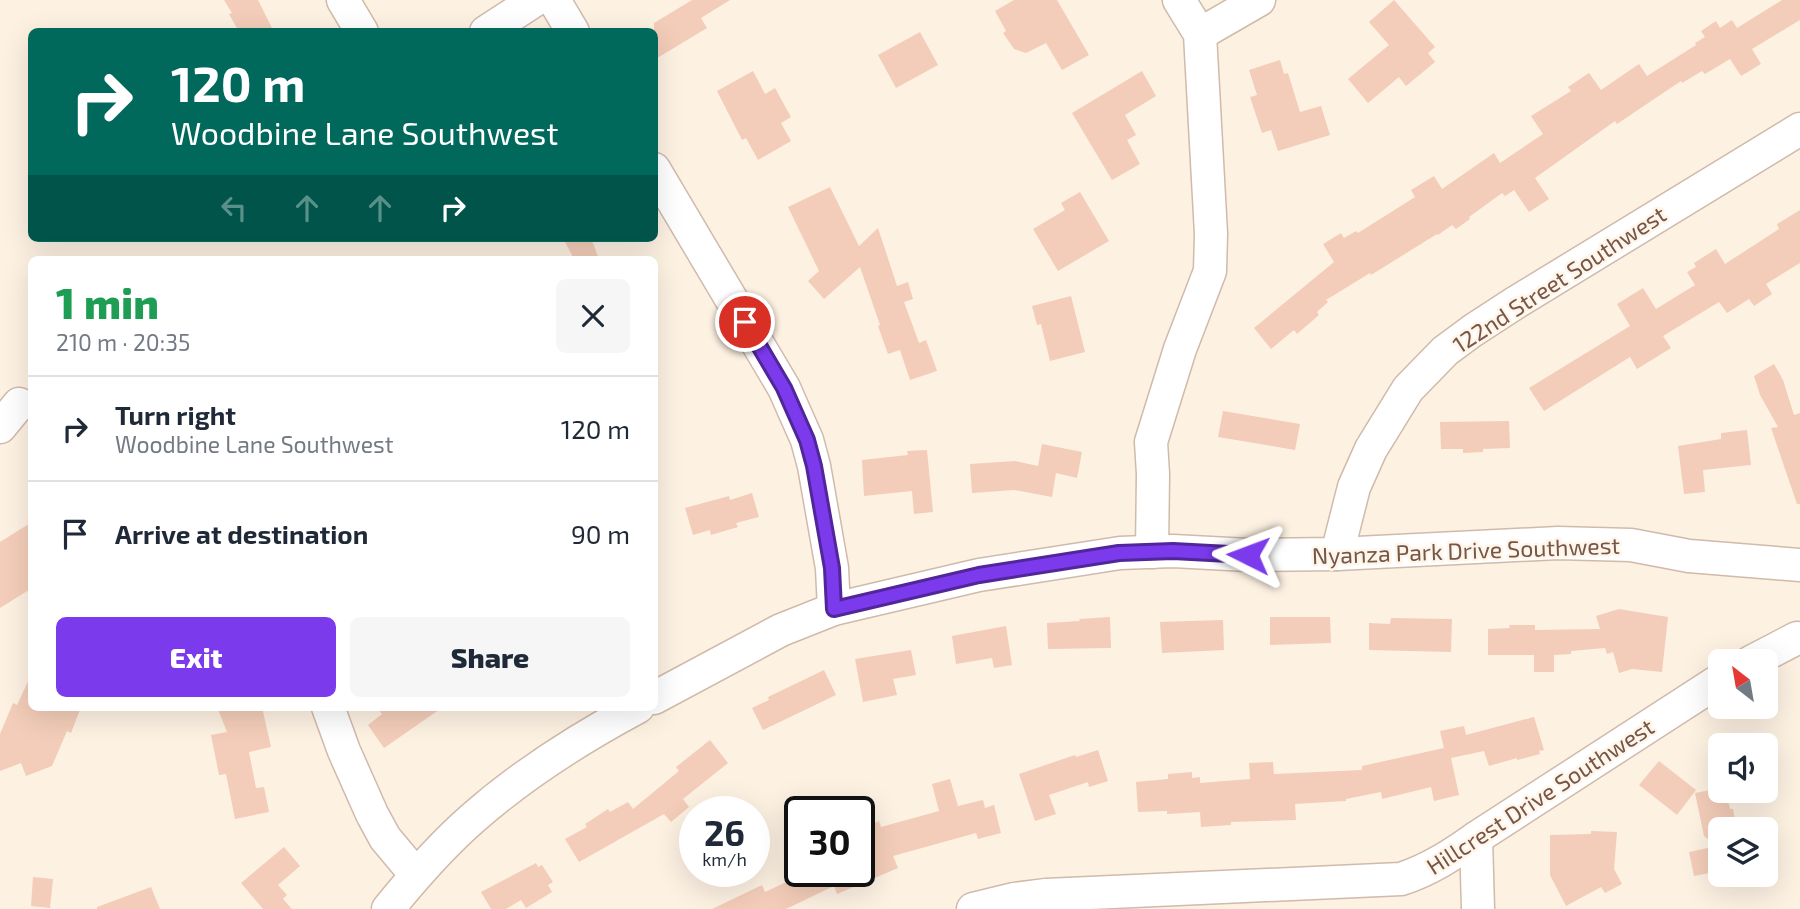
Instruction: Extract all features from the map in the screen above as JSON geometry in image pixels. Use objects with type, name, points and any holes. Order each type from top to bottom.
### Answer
[{"type":"street","points":[[343,0],[360,28]]},
{"type":"street","points":[[492,28],[535,0]]},
{"type":"street","points":[[554,0],[571,28]]},
{"type":"street","points":[[1152,552],[1152,442],[1180,349],[1210,271],[1211,234],[1200,34],[1179,0]]},
{"type":"street","points":[[1200,34],[1259,0]]},
{"type":"street","name":"122nd Street Southwest","points":[[1337,554],[1354,487],[1371,449],[1408,389],[1445,351],[1515,303],[1800,129]]},
{"type":"street","points":[[658,176],[784,388],[797,415],[814,466],[832,568],[834,609]]},
{"type":"street","name":"Nyanza Park Drive Southwest","points":[[658,696],[781,630],[834,609],[979,575],[1119,553],[1173,551],[1248,555],[1337,554],[1558,543],[1631,545],[1689,556],[1800,565]]},
{"type":"street","points":[[1778,651],[1799,642]]},
{"type":"street","name":"Hillcrest Drive Southwest","points":[[973,909],[1013,899],[1046,895],[1401,879],[1432,866],[1708,688]]},
{"type":"street","points":[[329,711],[372,814],[385,838],[416,875]]},
{"type":"street","points":[[388,909],[416,875],[495,800],[559,754],[631,711]]},
{"type":"street","points":[[1476,838],[1478,909]]},
{"type":"building","points":[[224,0],[258,0],[272,28],[237,28],[229,14],[232,13]]},
{"type":"building","points":[[692,0],[730,0],[701,18],[707,28],[658,58],[658,28],[654,28],[654,23]]},
{"type":"building","points":[[1014,0],[1057,0],[1089,55],[1062,70],[1046,43],[1026,53],[1014,49],[1003,33],[1006,31],[995,11]]},
{"type":"building","points":[[1394,0],[1435,47],[1428,53],[1435,62],[1406,86],[1399,77],[1368,103],[1348,79],[1389,45],[1369,22]]},
{"type":"building","points":[[1782,0],[1800,0],[1800,20],[1752,49],[1761,64],[1741,76],[1730,59],[1705,74],[1702,71],[1682,83],[1681,81],[1617,124],[1615,121],[1535,178],[1549,199],[1529,212],[1514,190],[1505,196],[1502,193],[1456,229],[1452,225],[1326,300],[1328,302],[1317,312],[1319,315],[1297,334],[1294,330],[1271,349],[1254,328],[1334,262],[1323,244],[1341,233],[1344,238],[1356,231],[1358,233],[1415,197],[1411,190],[1434,176],[1442,189],[1494,153],[1500,163],[1543,134],[1531,116],[1571,91],[1568,87],[1589,73],[1601,90],[1639,64],[1647,76],[1696,45],[1695,43],[1705,37],[1701,31],[1716,21],[1720,28],[1732,20],[1737,28]]},
{"type":"building","points":[[920,32],[938,65],[896,88],[878,55]]},
{"type":"building","points":[[1280,60],[1284,74],[1288,73],[1300,112],[1321,106],[1330,135],[1278,151],[1271,130],[1262,133],[1250,97],[1257,95],[1249,70]]},
{"type":"building","points":[[753,71],[765,94],[775,88],[791,117],[781,123],[791,141],[758,160],[746,138],[742,140],[717,91]]},
{"type":"building","points":[[1142,71],[1156,96],[1125,115],[1136,135],[1127,140],[1140,164],[1112,180],[1072,113]]},
{"type":"building","points":[[830,187],[859,246],[878,228],[897,286],[908,282],[913,299],[904,302],[919,343],[926,340],[937,371],[910,380],[900,350],[888,354],[860,267],[824,299],[808,281],[819,271],[788,207]]},
{"type":"building","points":[[1080,192],[1109,241],[1058,271],[1033,229],[1065,210],[1061,203]]},
{"type":"building","points":[[1800,210],[1800,263],[1766,284],[1772,294],[1754,306],[1749,299],[1727,313],[1719,302],[1663,336],[1671,348],[1637,369],[1630,357],[1544,411],[1529,388],[1630,326],[1617,304],[1643,288],[1656,309],[1695,285],[1687,272],[1696,267],[1694,263],[1716,249],[1725,264],[1779,229],[1777,224]]},
{"type":"building","points":[[565,242],[593,242],[598,256],[572,256]]},
{"type":"building","points":[[1071,296],[1085,352],[1050,361],[1041,324],[1037,325],[1032,306]]},
{"type":"building","points":[[1774,364],[1783,380],[1794,415],[1800,413],[1800,504],[1797,504],[1771,428],[1778,427],[1760,395],[1754,376]]},
{"type":"building","points":[[1223,411],[1300,424],[1295,450],[1218,437]]},
{"type":"building","points":[[1509,421],[1510,448],[1463,453],[1463,449],[1441,449],[1440,422]]},
{"type":"building","points":[[1747,430],[1751,465],[1703,470],[1705,492],[1684,494],[1678,446],[1721,439],[1721,433]]},
{"type":"building","points":[[1042,444],[1082,452],[1077,478],[1056,473],[1052,497],[1014,490],[972,493],[970,464],[1015,461],[1038,466]]},
{"type":"building","points":[[927,450],[933,512],[914,514],[912,491],[864,496],[862,460]]},
{"type":"building","points":[[752,493],[759,517],[736,523],[738,527],[711,535],[710,530],[693,535],[685,508]]},
{"type":"building","points":[[28,524],[28,590],[0,608],[0,542]]},
{"type":"building","points":[[1619,609],[1668,617],[1662,672],[1632,669],[1619,673],[1613,652],[1607,654],[1605,648],[1554,655],[1554,672],[1534,672],[1534,655],[1488,655],[1488,629],[1510,628],[1509,625],[1535,625],[1535,630],[1600,629],[1596,616]]},
{"type":"building","points":[[1110,617],[1111,648],[1048,649],[1047,623]]},
{"type":"building","points":[[1270,617],[1330,617],[1331,643],[1270,645]]},
{"type":"building","points":[[1391,618],[1452,619],[1451,652],[1369,650],[1369,623],[1390,624]]},
{"type":"building","points":[[1223,620],[1224,650],[1162,653],[1160,622]]},
{"type":"building","points":[[1006,626],[1012,665],[994,668],[992,658],[956,664],[952,636]]},
{"type":"building","points":[[911,650],[916,675],[893,679],[897,695],[863,702],[855,659]]},
{"type":"building","points":[[824,670],[836,695],[763,730],[752,708],[769,700],[768,697]]},
{"type":"building","points":[[28,682],[28,711],[79,711],[71,733],[67,731],[52,766],[26,776],[21,763],[0,771],[0,734],[13,703],[17,705]]},
{"type":"building","points":[[219,711],[263,711],[271,747],[249,752],[256,788],[264,787],[269,812],[235,819],[226,774],[219,775],[211,735],[227,732]]},
{"type":"building","points":[[380,711],[437,711],[384,748],[368,725],[382,714]]},
{"type":"building","points":[[1534,717],[1544,750],[1539,751],[1540,754],[1489,766],[1484,751],[1451,758],[1459,795],[1434,801],[1431,787],[1382,799],[1381,792],[1346,801],[1295,804],[1296,820],[1231,822],[1231,825],[1201,827],[1200,812],[1138,812],[1136,782],[1168,779],[1168,774],[1192,772],[1192,778],[1200,777],[1200,783],[1250,779],[1249,763],[1273,762],[1274,774],[1362,770],[1362,766],[1444,748],[1440,731],[1464,726],[1466,735]]},
{"type":"building","points":[[710,740],[728,763],[687,796],[679,796],[679,815],[671,822],[664,814],[579,862],[565,839],[587,827],[585,824],[608,809],[610,812],[628,802],[633,809],[679,771],[676,767]]},
{"type":"building","points":[[1098,750],[1108,781],[1089,787],[1088,782],[1049,795],[1056,814],[1035,821],[1019,774]]},
{"type":"building","points":[[1659,761],[1696,790],[1677,815],[1639,785]]},
{"type":"building","points":[[950,779],[958,806],[983,800],[985,808],[994,805],[1001,833],[978,839],[976,833],[893,856],[898,868],[875,878],[875,823],[879,821],[881,827],[939,811],[932,784]]},
{"type":"building","points":[[1708,790],[1708,803],[1729,803],[1730,809],[1733,809],[1735,817],[1708,817],[1708,839],[1704,836],[1695,793]]},
{"type":"building","points":[[1591,831],[1617,832],[1614,869],[1622,884],[1605,893],[1601,887],[1566,906],[1550,875],[1550,835],[1591,834]]},
{"type":"building","points":[[284,847],[300,866],[278,885],[287,895],[283,899],[292,909],[263,909],[241,883]]},
{"type":"building","points":[[1708,848],[1708,873],[1694,876],[1689,852]]},
{"type":"building","points":[[536,863],[538,867],[542,865],[553,882],[548,885],[552,892],[526,908],[521,900],[506,909],[491,909],[481,892]]},
{"type":"building","points":[[33,877],[53,879],[50,908],[31,906]]},
{"type":"building","points":[[784,883],[784,887],[832,887],[786,909],[712,909],[758,887],[763,887],[765,892]]},
{"type":"building","points":[[151,887],[160,909],[97,909],[97,907]]},
{"type":"building","points":[[834,887],[853,887],[837,894]]},
{"type":"route","points":[[745,322],[784,388],[807,440],[832,568],[834,609],[979,575],[1119,553],[1173,551],[1248,555]]}]
